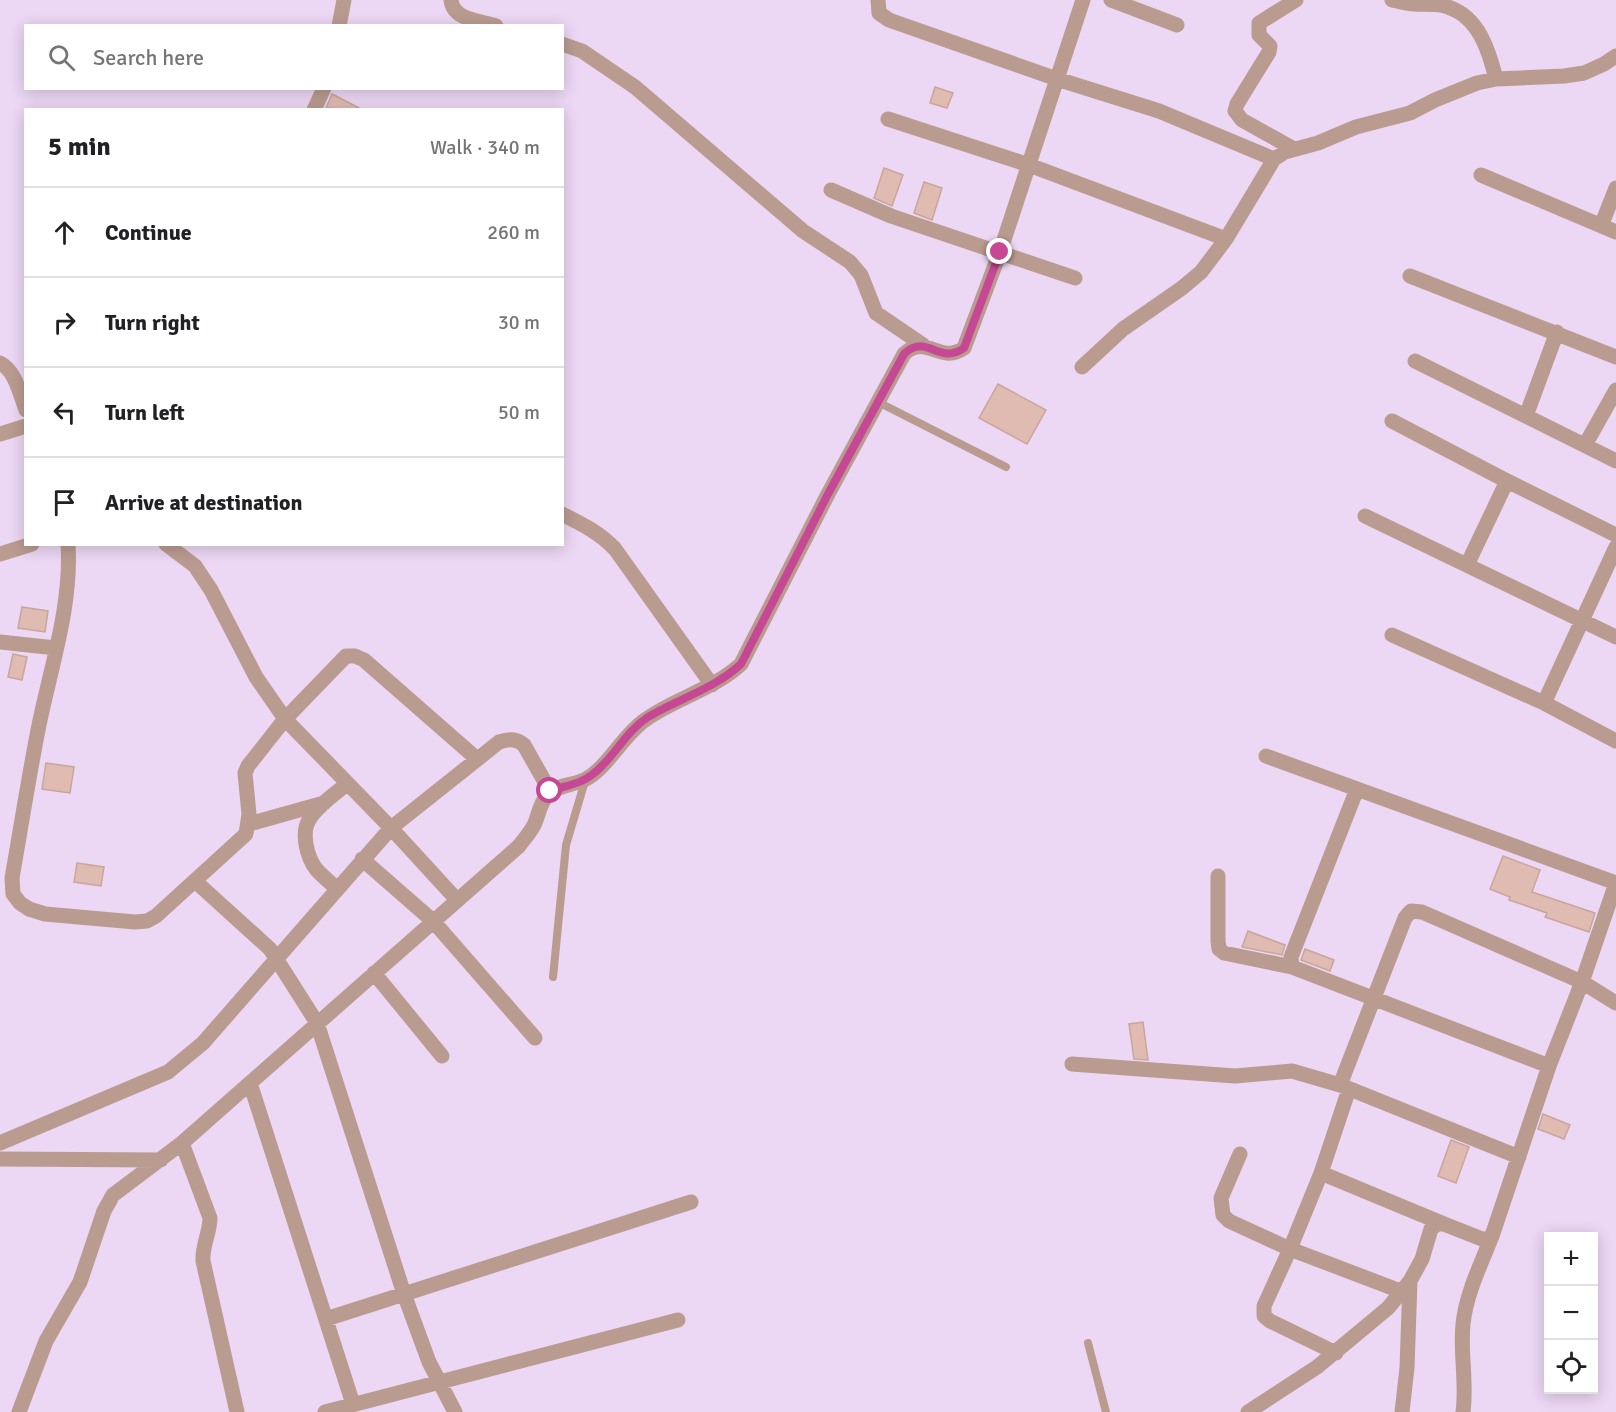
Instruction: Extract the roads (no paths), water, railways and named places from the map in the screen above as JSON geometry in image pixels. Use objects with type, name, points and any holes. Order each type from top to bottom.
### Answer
[{"type":"street","points":[[339,24],[344,0]]},
{"type":"street","points":[[451,0],[453,9],[458,15],[489,24]]},
{"type":"street","points":[[878,0],[879,13],[889,20],[1058,79],[1159,111],[1275,159]]},
{"type":"street","points":[[564,45],[582,51],[635,87],[803,231],[850,262],[861,275],[876,313],[923,345],[945,354],[957,353],[964,348],[1000,252],[1083,0]]},
{"type":"street","points":[[1112,0],[1177,25]]},
{"type":"street","points":[[1294,149],[1242,120],[1235,111],[1269,52],[1270,46],[1259,35],[1259,23],[1296,0]]},
{"type":"street","points":[[1392,0],[1448,7],[1461,12],[1472,21],[1489,51],[1496,79]]},
{"type":"street","points":[[1082,367],[1123,328],[1182,288],[1201,272],[1226,239],[1275,159],[1285,152],[1318,143],[1356,127],[1410,113],[1457,90],[1496,79],[1584,73],[1616,56]]},
{"type":"street","points":[[315,108],[323,90]]},
{"type":"street","points":[[888,119],[1029,165],[1226,239]]},
{"type":"street","points":[[1481,175],[1616,232]]},
{"type":"street","points":[[1601,226],[1616,188]]},
{"type":"street","points":[[831,190],[891,216],[1075,278]]},
{"type":"street","points":[[1410,276],[1616,357]]},
{"type":"street","points":[[1526,416],[1557,332]]},
{"type":"street","points":[[20,1412],[46,1341],[80,1282],[108,1203],[119,1190],[182,1143],[519,846],[536,821],[539,808],[554,790],[594,774],[633,729],[647,718],[728,676],[741,664],[828,494],[904,354],[911,347],[923,345]]},
{"type":"street","points":[[1415,361],[1616,460]]},
{"type":"street","points":[[0,363],[9,370],[24,405]]},
{"type":"street","points":[[1585,445],[1616,390]]},
{"type":"street","points":[[1392,421],[1616,535]]},
{"type":"street","points":[[0,434],[24,427]]},
{"type":"street","points":[[1467,565],[1507,481]]},
{"type":"street","points":[[564,515],[592,529],[615,549],[712,685]]},
{"type":"street","points":[[1365,516],[1616,637]]},
{"type":"street","points":[[0,554],[26,546]]},
{"type":"street","points":[[68,546],[67,588],[12,878],[13,894],[28,909],[45,914],[135,922],[147,921],[156,916],[246,834],[249,814],[245,773],[248,765],[285,719],[346,656],[355,656],[364,660],[477,759]]},
{"type":"street","points":[[169,546],[195,566],[211,590],[255,677],[285,719],[457,900]]},
{"type":"street","points":[[1544,703],[1616,548]]},
{"type":"street","points":[[1392,635],[1544,703],[1616,741]]},
{"type":"street","points":[[0,642],[56,648]]},
{"type":"street","points":[[0,1143],[168,1072],[203,1043],[391,828],[499,742],[509,739],[519,740],[531,754],[554,790]]},
{"type":"street","points":[[1266,756],[1616,883],[1473,1284],[1463,1321],[1465,1385],[1463,1412]]},
{"type":"street","points":[[337,889],[316,868],[309,855],[306,830],[309,820],[347,784]]},
{"type":"street","points":[[1292,967],[1291,957],[1357,789]]},
{"type":"street","points":[[249,824],[327,802]]},
{"type":"street","points":[[362,860],[433,921],[535,1038]]},
{"type":"street","points":[[1218,876],[1218,941],[1219,949],[1224,953],[1292,967],[1549,1066]]},
{"type":"street","points":[[195,881],[260,939],[276,958],[316,1023],[404,1294],[438,1382],[455,1412]]},
{"type":"street","points":[[1336,1353],[1270,1321],[1264,1316],[1266,1299],[1290,1249],[1321,1173],[1373,999],[1405,918],[1412,911],[1422,912],[1582,982],[1616,1003]]},
{"type":"street","points":[[374,973],[442,1056]]},
{"type":"street","points":[[1072,1064],[1235,1076],[1292,1071],[1345,1087],[1519,1157]]},
{"type":"street","points":[[250,1083],[353,1404]]},
{"type":"street","points":[[182,1143],[210,1218],[210,1226],[202,1247],[203,1260],[237,1412]]},
{"type":"street","points":[[1240,1154],[1221,1198],[1223,1215],[1229,1221],[1290,1249],[1407,1286]]},
{"type":"street","points":[[0,1159],[161,1160]]},
{"type":"street","points":[[1321,1173],[1482,1239],[1492,1236]]},
{"type":"street","points":[[326,1319],[691,1202]]},
{"type":"street","points":[[1248,1412],[1336,1353],[1388,1308],[1407,1286],[1422,1259],[1431,1229],[1437,1224],[1444,1224]]},
{"type":"street","points":[[1402,1412],[1407,1368],[1407,1286]]},
{"type":"street","points":[[325,1412],[678,1320]]},
{"type":"lane","points":[[878,402],[1006,467]]},
{"type":"lane","points":[[553,977],[566,845],[580,781]]},
{"type":"lane","points":[[1088,1343],[1106,1412]]}]
